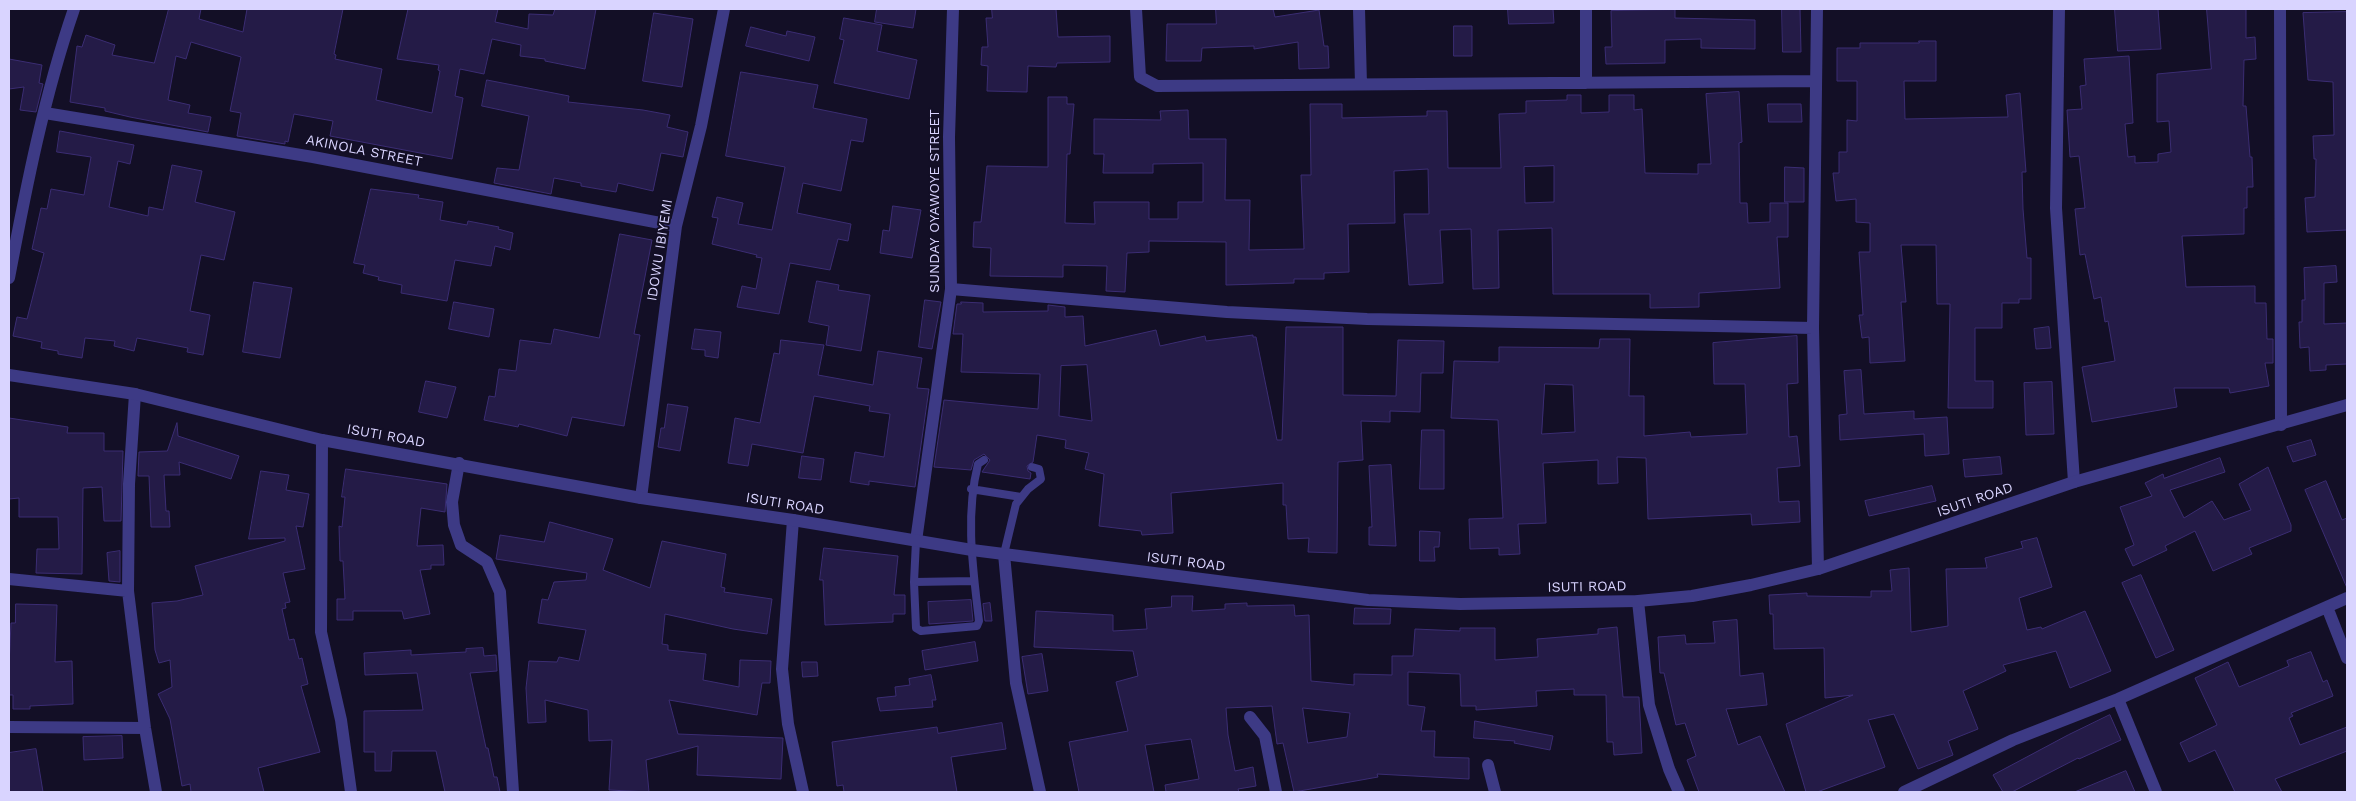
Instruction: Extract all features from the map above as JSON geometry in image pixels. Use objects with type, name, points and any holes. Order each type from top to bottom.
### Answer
[{"type":"street","points":[[9,278],[25,191],[74,9]]},
{"type":"street","name":"IDOWU IBIYEMI","points":[[641,498],[676,226],[701,126],[724,9]]},
{"type":"street","name":"SUNDAY OYAWOYE STREET","points":[[916,541],[950,289],[949,137],[953,9]]},
{"type":"street","points":[[1136,9],[1140,77],[1157,86],[1816,81]]},
{"type":"street","points":[[1358,9],[1361,84]]},
{"type":"street","points":[[1586,9],[1586,83]]},
{"type":"street","points":[[1817,9],[1813,328],[1818,569]]},
{"type":"street","points":[[2059,9],[2056,208],[2074,482]]},
{"type":"street","points":[[2280,9],[2281,425]]},
{"type":"street","name":"AKINOLA STREET","points":[[45,113],[313,157],[676,226]]},
{"type":"street","points":[[950,289],[1227,312],[1356,318],[1813,328]]},
{"type":"street","name":"ISUTI ROAD","points":[[9,375],[134,394],[322,440],[459,463],[641,498],[792,520],[972,550],[1368,600],[1460,604],[1638,601],[1692,596],[1752,585],[1818,569],[2074,482],[2347,405]]},
{"type":"street","points":[[134,394],[129,484],[128,591],[145,728],[156,792]]},
{"type":"street","points":[[322,440],[321,632],[341,720],[351,792]]},
{"type":"street","points":[[459,463],[452,502],[454,525],[461,545],[487,562],[500,592],[513,792]]},
{"type":"street","points":[[792,520],[782,669],[788,724],[803,792]]},
{"type":"street","points":[[1004,554],[1016,683],[1040,792]]},
{"type":"street","points":[[9,579],[128,591]]},
{"type":"street","points":[[1910,791],[2013,740],[2118,699],[2347,598]]},
{"type":"street","points":[[1638,601],[1650,705],[1669,769],[1679,792]]},
{"type":"street","points":[[2327,607],[2347,658]]},
{"type":"street","points":[[2118,699],[2156,792]]},
{"type":"street","points":[[1250,717],[1265,736],[1276,792]]},
{"type":"street","points":[[9,727],[145,728]]},
{"type":"street","points":[[1488,765],[1495,792]]},
{"type":"lane","points":[[916,541],[914,582],[916,628],[921,631],[977,626],[979,621],[972,550],[971,489],[978,464],[984,460]]},
{"type":"lane","points":[[1004,554],[1013,516],[1021,497],[1041,479],[1039,469],[1032,467]]},
{"type":"lane","points":[[971,489],[1021,497]]},
{"type":"lane","points":[[914,582],[974,581]]},
{"type":"building","points":[[169,9],[201,9],[199,19],[243,32],[247,9],[343,9],[334,54],[336,55],[335,59],[382,69],[376,100],[432,113],[440,71],[438,70],[439,65],[397,59],[408,9],[498,9],[495,22],[528,29],[529,14],[553,15],[555,9],[596,9],[585,69],[545,61],[545,59],[520,56],[521,45],[492,39],[484,74],[460,69],[455,96],[463,98],[452,159],[330,136],[333,121],[294,114],[288,142],[285,141],[285,144],[237,136],[241,113],[230,111],[241,57],[191,42],[186,59],[176,56],[168,100],[190,105],[188,113],[211,117],[208,132],[130,117],[105,111],[105,108],[70,102],[77,46],[82,47],[86,35],[115,45],[112,55],[154,63]]},
{"type":"building","points":[[877,9],[916,9],[913,28],[875,22]]},
{"type":"building","points":[[992,9],[1056,9],[1058,37],[1110,36],[1110,62],[1057,63],[1056,67],[1028,66],[1027,92],[987,91],[988,66],[981,65],[982,47],[988,47],[986,18],[992,18]]},
{"type":"building","points":[[1216,9],[1273,9],[1275,17],[1319,10],[1324,46],[1328,46],[1329,68],[1299,69],[1298,42],[1254,49],[1254,46],[1202,48],[1201,61],[1166,61],[1167,24],[1216,24]]},
{"type":"building","points":[[1508,9],[1553,9],[1554,23],[1509,24]]},
{"type":"building","points":[[1782,9],[1800,9],[1801,52],[1783,52]]},
{"type":"building","points":[[2115,9],[2158,9],[2161,49],[2118,51]]},
{"type":"building","points":[[2207,9],[2246,9],[2246,38],[2255,37],[2256,59],[2244,60],[2243,106],[2246,106],[2250,157],[2252,157],[2253,187],[2247,187],[2247,208],[2244,208],[2244,234],[2182,236],[2186,287],[2255,286],[2255,303],[2266,303],[2267,339],[2273,339],[2273,363],[2265,363],[2269,386],[2230,393],[2229,388],[2174,388],[2177,407],[2092,422],[2082,367],[2115,361],[2108,321],[2105,322],[2101,297],[2094,299],[2085,254],[2080,255],[2075,209],[2085,208],[2079,156],[2070,157],[2067,110],[2082,109],[2080,86],[2086,85],[2084,59],[2129,56],[2133,123],[2125,124],[2128,157],[2135,156],[2135,163],[2158,162],[2158,154],[2171,152],[2169,121],[2157,122],[2157,74],[2211,69]]},
{"type":"building","points":[[1675,10],[1675,18],[1755,20],[1755,49],[1701,48],[1701,39],[1665,40],[1665,63],[1606,64],[1605,47],[1612,47],[1611,11]]},
{"type":"building","points":[[2347,12],[2347,230],[2307,232],[2305,198],[2315,197],[2316,159],[2314,159],[2313,136],[2334,135],[2333,82],[2308,80],[2303,13]]},
{"type":"building","points":[[654,13],[693,19],[682,87],[643,81]]},
{"type":"building","points":[[844,18],[882,25],[877,51],[917,60],[909,99],[834,83],[844,40],[840,39]]},
{"type":"building","points":[[1454,26],[1472,26],[1472,56],[1454,56]]},
{"type":"building","points":[[751,27],[786,36],[787,31],[815,37],[809,61],[746,46]]},
{"type":"building","points":[[1919,41],[1936,41],[1936,81],[1904,81],[1905,119],[2008,117],[2006,95],[2020,93],[2026,172],[2022,172],[2023,209],[2027,258],[2031,258],[2031,299],[2019,299],[2019,303],[2002,303],[2002,328],[1975,328],[1975,381],[1993,381],[1993,408],[1948,408],[1950,304],[1937,304],[1936,245],[1901,245],[1906,302],[1901,302],[1905,361],[1870,363],[1869,337],[1862,338],[1859,315],[1863,315],[1859,252],[1870,252],[1870,223],[1856,222],[1856,199],[1836,201],[1833,173],[1839,173],[1839,152],[1847,152],[1847,120],[1857,121],[1857,81],[1837,81],[1837,48],[1860,48],[1860,43],[1919,43]]},
{"type":"building","points":[[9,59],[42,65],[39,83],[43,84],[36,112],[20,110],[24,87],[9,89]]},
{"type":"building","points":[[741,72],[818,85],[813,108],[867,119],[863,142],[851,140],[841,191],[803,183],[797,213],[851,224],[848,241],[838,239],[830,270],[790,263],[779,314],[737,307],[742,286],[756,289],[762,258],[756,257],[757,255],[712,244],[718,218],[712,217],[717,197],[743,203],[738,224],[772,230],[785,167],[726,156]]},
{"type":"building","points":[[487,80],[569,96],[568,102],[643,110],[670,115],[667,127],[688,132],[683,157],[661,153],[653,191],[618,183],[616,192],[581,186],[581,183],[554,178],[551,194],[494,183],[497,168],[519,170],[529,116],[482,106]]},
{"type":"building","points":[[1739,92],[1742,142],[1739,143],[1740,203],[1747,203],[1748,223],[1770,222],[1770,203],[1788,203],[1788,237],[1777,237],[1780,288],[1699,293],[1699,307],[1650,308],[1650,294],[1553,294],[1552,228],[1498,230],[1499,288],[1473,289],[1471,229],[1440,230],[1443,283],[1409,285],[1404,214],[1429,214],[1428,169],[1394,171],[1395,223],[1348,224],[1349,272],[1324,273],[1324,279],[1294,279],[1294,283],[1226,285],[1226,242],[1149,241],[1149,252],[1127,253],[1125,292],[1106,291],[1107,266],[1063,265],[1063,277],[990,276],[991,248],[973,247],[974,222],[981,222],[987,166],[1048,167],[1048,97],[1067,97],[1067,104],[1074,104],[1070,154],[1067,154],[1065,223],[1095,224],[1094,202],[1149,202],[1149,219],[1178,219],[1178,202],[1203,202],[1203,163],[1153,164],[1153,173],[1103,173],[1104,154],[1094,154],[1094,119],[1161,120],[1160,111],[1188,110],[1189,139],[1226,139],[1225,200],[1250,200],[1249,250],[1304,249],[1301,175],[1311,175],[1310,104],[1342,104],[1342,118],[1427,116],[1427,111],[1447,111],[1448,168],[1501,168],[1499,114],[1526,113],[1526,101],[1567,100],[1567,95],[1581,95],[1581,113],[1609,112],[1609,95],[1634,95],[1634,110],[1642,109],[1645,173],[1698,174],[1698,164],[1711,164],[1706,94]],"holes":[[[1554,166],[1554,202],[1525,203],[1524,167]]]},
{"type":"building","points":[[1768,104],[1801,104],[1802,122],[1769,122]]},
{"type":"building","points":[[60,131],[134,145],[130,164],[118,161],[109,207],[148,216],[149,207],[163,210],[172,165],[202,171],[195,202],[235,212],[224,260],[201,255],[190,311],[210,315],[203,355],[187,352],[188,348],[137,338],[134,351],[114,346],[115,341],[85,338],[82,358],[58,354],[58,351],[41,348],[42,342],[13,336],[17,317],[27,319],[44,253],[32,249],[41,208],[47,209],[51,189],[84,195],[91,157],[57,152]]},
{"type":"building","points":[[1785,167],[1804,168],[1804,202],[1785,202]]},
{"type":"building","points":[[371,189],[419,195],[418,198],[443,202],[440,220],[467,225],[468,221],[499,227],[498,229],[513,233],[510,250],[495,246],[491,266],[455,260],[447,301],[401,293],[402,285],[378,280],[379,277],[363,273],[365,265],[354,263]]},
{"type":"building","points":[[893,206],[921,210],[912,258],[880,253],[883,230],[889,231]]},
{"type":"building","points":[[620,234],[652,240],[634,334],[640,335],[624,426],[572,417],[567,436],[519,424],[518,427],[484,420],[489,396],[495,397],[499,369],[516,371],[520,340],[551,344],[554,329],[599,338]]},
{"type":"building","points":[[2336,266],[2337,282],[2324,283],[2324,324],[2347,323],[2347,364],[2326,365],[2326,370],[2310,371],[2309,347],[2300,348],[2299,322],[2302,322],[2302,300],[2305,300],[2304,268]]},
{"type":"building","points":[[817,281],[839,285],[838,290],[870,295],[861,351],[826,345],[829,326],[809,322]]},
{"type":"building","points":[[254,282],[292,288],[280,358],[243,352]]},
{"type":"building","points":[[925,300],[941,302],[932,349],[919,347]]},
{"type":"building","points":[[454,302],[494,309],[489,337],[449,329]]},
{"type":"building","points":[[961,302],[983,303],[983,312],[1048,311],[1048,305],[1065,307],[1065,317],[1083,316],[1085,346],[1156,330],[1160,346],[1205,336],[1206,341],[1253,335],[1253,337],[1256,337],[1277,440],[1282,440],[1286,327],[1343,327],[1343,395],[1396,396],[1398,340],[1444,341],[1443,373],[1421,373],[1420,412],[1390,411],[1390,422],[1361,421],[1363,460],[1338,462],[1337,553],[1308,552],[1309,538],[1288,539],[1286,505],[1283,505],[1283,483],[1171,493],[1173,533],[1142,535],[1141,531],[1099,526],[1104,474],[1085,469],[1089,453],[1065,448],[1066,440],[1037,435],[1033,462],[1027,466],[1028,471],[1031,473],[1030,479],[982,472],[990,460],[984,454],[974,460],[971,470],[934,467],[944,400],[1038,409],[1040,374],[961,372],[963,334],[953,334],[957,304],[961,304]],"holes":[[[1087,365],[1092,421],[1059,416],[1061,366]]]},
{"type":"building","points":[[2049,327],[2051,348],[2036,349],[2034,329]]},
{"type":"building","points":[[695,329],[721,332],[718,358],[705,356],[705,350],[692,349]]},
{"type":"building","points":[[1797,336],[1798,383],[1787,384],[1789,437],[1797,436],[1800,466],[1777,468],[1779,502],[1799,501],[1800,522],[1752,525],[1751,514],[1648,519],[1646,458],[1617,457],[1618,483],[1598,484],[1598,460],[1543,463],[1546,523],[1518,524],[1520,554],[1499,555],[1499,548],[1470,549],[1469,519],[1503,518],[1498,420],[1451,418],[1454,361],[1499,362],[1499,347],[1599,348],[1600,339],[1630,339],[1629,396],[1644,396],[1644,436],[1690,432],[1691,437],[1747,434],[1745,384],[1714,384],[1713,343]],"holes":[[[1545,384],[1573,385],[1575,432],[1542,434]]]},
{"type":"building","points":[[781,340],[824,345],[818,375],[873,385],[878,351],[922,358],[917,388],[929,389],[915,487],[869,481],[869,485],[850,482],[855,452],[884,457],[890,414],[869,411],[870,406],[814,396],[803,453],[752,444],[748,466],[728,463],[735,418],[760,423],[774,353],[779,354]]},
{"type":"building","points":[[1861,370],[1864,414],[1914,411],[1914,419],[1947,417],[1949,454],[1925,456],[1924,434],[1840,440],[1839,415],[1847,414],[1844,371]]},
{"type":"building","points":[[426,381],[456,387],[447,418],[419,412]]},
{"type":"building","points":[[2052,382],[2054,434],[2026,435],[2024,383]]},
{"type":"building","points":[[668,404],[688,407],[680,451],[658,447],[661,428],[664,428]]},
{"type":"building","points":[[9,418],[68,427],[67,433],[104,433],[104,451],[123,451],[121,521],[104,521],[102,487],[83,488],[82,574],[36,573],[37,549],[59,549],[58,517],[19,517],[19,498],[9,499]]},
{"type":"building","points":[[177,423],[178,436],[239,456],[231,479],[179,462],[180,475],[164,475],[166,511],[169,511],[170,527],[151,527],[149,476],[138,476],[139,452],[167,451]]},
{"type":"building","points":[[1422,430],[1444,430],[1444,489],[1420,489]]},
{"type":"building","points":[[2311,440],[2316,455],[2293,462],[2287,447]]},
{"type":"building","points":[[802,456],[824,459],[821,480],[799,478]]},
{"type":"building","points":[[2000,457],[2002,474],[1965,477],[1963,460]]},
{"type":"building","points":[[2220,458],[2225,472],[2170,490],[2184,518],[2212,501],[2224,520],[2251,510],[2239,484],[2268,467],[2291,525],[2291,531],[2249,548],[2252,554],[2213,571],[2195,531],[2165,546],[2167,550],[2133,566],[2125,549],[2134,545],[2120,507],[2152,496],[2145,483],[2163,474],[2164,478]]},
{"type":"building","points":[[1391,465],[1396,546],[1369,545],[1369,527],[1372,527],[1369,466]]},
{"type":"building","points":[[346,469],[447,484],[445,512],[421,508],[417,546],[443,545],[444,565],[431,565],[431,569],[420,570],[430,614],[404,619],[402,611],[353,611],[353,620],[337,620],[337,599],[345,599],[343,561],[340,561],[339,526],[342,527],[345,497],[342,497]]},
{"type":"building","points":[[261,471],[289,475],[286,490],[309,494],[303,527],[296,526],[305,569],[283,573],[290,602],[285,603],[286,608],[282,609],[289,640],[294,639],[299,659],[302,658],[308,684],[301,686],[320,752],[258,768],[264,792],[191,792],[190,784],[182,786],[170,719],[158,694],[172,687],[170,660],[159,663],[155,650],[152,603],[177,601],[203,595],[195,566],[285,541],[285,538],[249,539]]},
{"type":"building","points":[[2326,481],[2342,520],[2347,518],[2347,588],[2305,490]]},
{"type":"building","points":[[1932,486],[1936,501],[1869,516],[1865,501]]},
{"type":"building","points":[[550,522],[613,539],[603,570],[650,588],[662,541],[726,554],[721,587],[725,588],[724,592],[772,599],[767,634],[733,629],[665,614],[662,644],[668,645],[668,650],[706,654],[703,680],[739,687],[740,660],[771,661],[770,683],[762,683],[757,715],[669,700],[678,734],[783,738],[781,779],[697,775],[698,746],[646,760],[649,792],[609,790],[612,740],[589,741],[588,710],[545,700],[546,722],[528,723],[526,688],[529,661],[557,662],[559,657],[579,661],[586,630],[538,623],[542,599],[548,600],[554,582],[586,580],[587,573],[496,559],[500,535],[544,542]]},
{"type":"building","points":[[1420,531],[1440,532],[1439,547],[1434,547],[1435,561],[1420,561]]},
{"type":"building","points":[[2037,538],[2052,587],[2019,598],[2027,630],[2041,627],[2042,629],[2085,611],[2111,671],[2070,688],[2056,651],[2003,665],[2006,671],[1963,691],[1978,729],[1948,741],[1953,755],[1918,769],[1894,714],[1868,720],[1885,767],[1817,792],[1806,792],[1786,724],[1853,695],[1825,698],[1824,648],[1774,649],[1773,614],[1770,614],[1769,595],[1807,593],[1807,596],[1871,597],[1871,591],[1892,591],[1890,570],[1909,568],[1911,632],[1948,626],[1946,569],[1987,568],[1985,558],[2023,548],[2021,542]]},
{"type":"building","points":[[824,548],[898,556],[894,595],[905,595],[905,614],[893,614],[893,622],[825,625],[823,580],[820,580]]},
{"type":"building","points":[[120,551],[120,582],[109,581],[107,553]]},
{"type":"building","points":[[2141,575],[2174,650],[2156,658],[2122,583]]},
{"type":"building","points":[[1172,596],[1193,596],[1192,611],[1225,609],[1225,604],[1247,603],[1247,606],[1294,605],[1295,616],[1309,615],[1311,681],[1354,685],[1354,674],[1392,675],[1392,656],[1413,656],[1415,629],[1460,631],[1460,628],[1495,628],[1495,660],[1538,657],[1537,639],[1598,634],[1598,629],[1617,627],[1623,697],[1639,697],[1642,753],[1614,755],[1613,742],[1607,742],[1606,695],[1574,695],[1574,689],[1536,691],[1537,706],[1476,710],[1476,706],[1461,706],[1460,674],[1408,672],[1408,705],[1425,707],[1421,731],[1435,731],[1434,757],[1469,758],[1469,779],[1377,774],[1378,777],[1294,792],[1283,743],[1277,744],[1272,706],[1226,708],[1228,735],[1235,771],[1253,767],[1256,786],[1238,789],[1239,792],[1166,792],[1165,785],[1199,779],[1191,739],[1145,745],[1154,792],[1079,792],[1069,742],[1128,731],[1116,682],[1138,676],[1133,651],[1034,647],[1036,611],[1113,615],[1113,631],[1147,629],[1145,609],[1171,607]],"holes":[[[1303,708],[1350,713],[1347,737],[1308,743]]]},
{"type":"building","points":[[971,600],[973,621],[929,624],[928,602]]},
{"type":"building","points":[[990,603],[992,621],[985,621],[983,604]]},
{"type":"building","points":[[16,604],[57,605],[55,662],[72,661],[73,704],[30,706],[30,709],[13,709],[13,695],[9,695],[9,666],[11,623],[15,623]]},
{"type":"building","points":[[1355,608],[1391,609],[1390,624],[1354,624]]},
{"type":"building","points":[[1737,620],[1740,676],[1763,673],[1767,705],[1726,709],[1738,745],[1760,736],[1785,792],[1699,792],[1687,760],[1696,756],[1685,723],[1676,725],[1664,673],[1660,673],[1658,637],[1685,635],[1686,644],[1715,643],[1713,622]]},
{"type":"building","points":[[975,642],[978,661],[925,670],[922,651]]},
{"type":"building","points":[[483,648],[484,656],[496,655],[497,671],[470,673],[486,748],[488,748],[494,777],[497,777],[500,792],[445,792],[436,751],[392,751],[391,771],[375,771],[375,752],[364,752],[364,711],[423,710],[417,673],[365,675],[364,653],[411,650],[411,655],[466,652],[466,649]]},
{"type":"building","points":[[2311,652],[2323,682],[2327,680],[2333,696],[2291,713],[2293,716],[2289,718],[2300,745],[2347,727],[2347,751],[2275,779],[2282,792],[2235,792],[2215,750],[2189,762],[2180,743],[2217,725],[2195,678],[2228,662],[2239,687],[2289,666],[2287,661]]},
{"type":"building","points":[[1042,654],[1048,691],[1028,694],[1022,657]]},
{"type":"building","points":[[802,662],[817,662],[818,676],[803,677]]},
{"type":"building","points":[[931,675],[936,700],[932,700],[933,707],[880,711],[877,698],[896,696],[895,687],[910,685],[909,679]]},
{"type":"building","points":[[2110,715],[2121,740],[2078,758],[2012,792],[2003,792],[1993,775]]},
{"type":"building","points":[[1475,721],[1553,736],[1550,750],[1514,743],[1515,741],[1474,738]]},
{"type":"building","points":[[1002,723],[1006,749],[951,757],[957,792],[844,792],[843,785],[837,786],[832,742],[937,727],[938,733]]},
{"type":"building","points":[[122,736],[123,758],[84,760],[83,737]]},
{"type":"building","points":[[36,749],[43,792],[9,792],[9,753]]},
{"type":"building","points":[[2126,771],[2135,792],[2075,792]]}]
